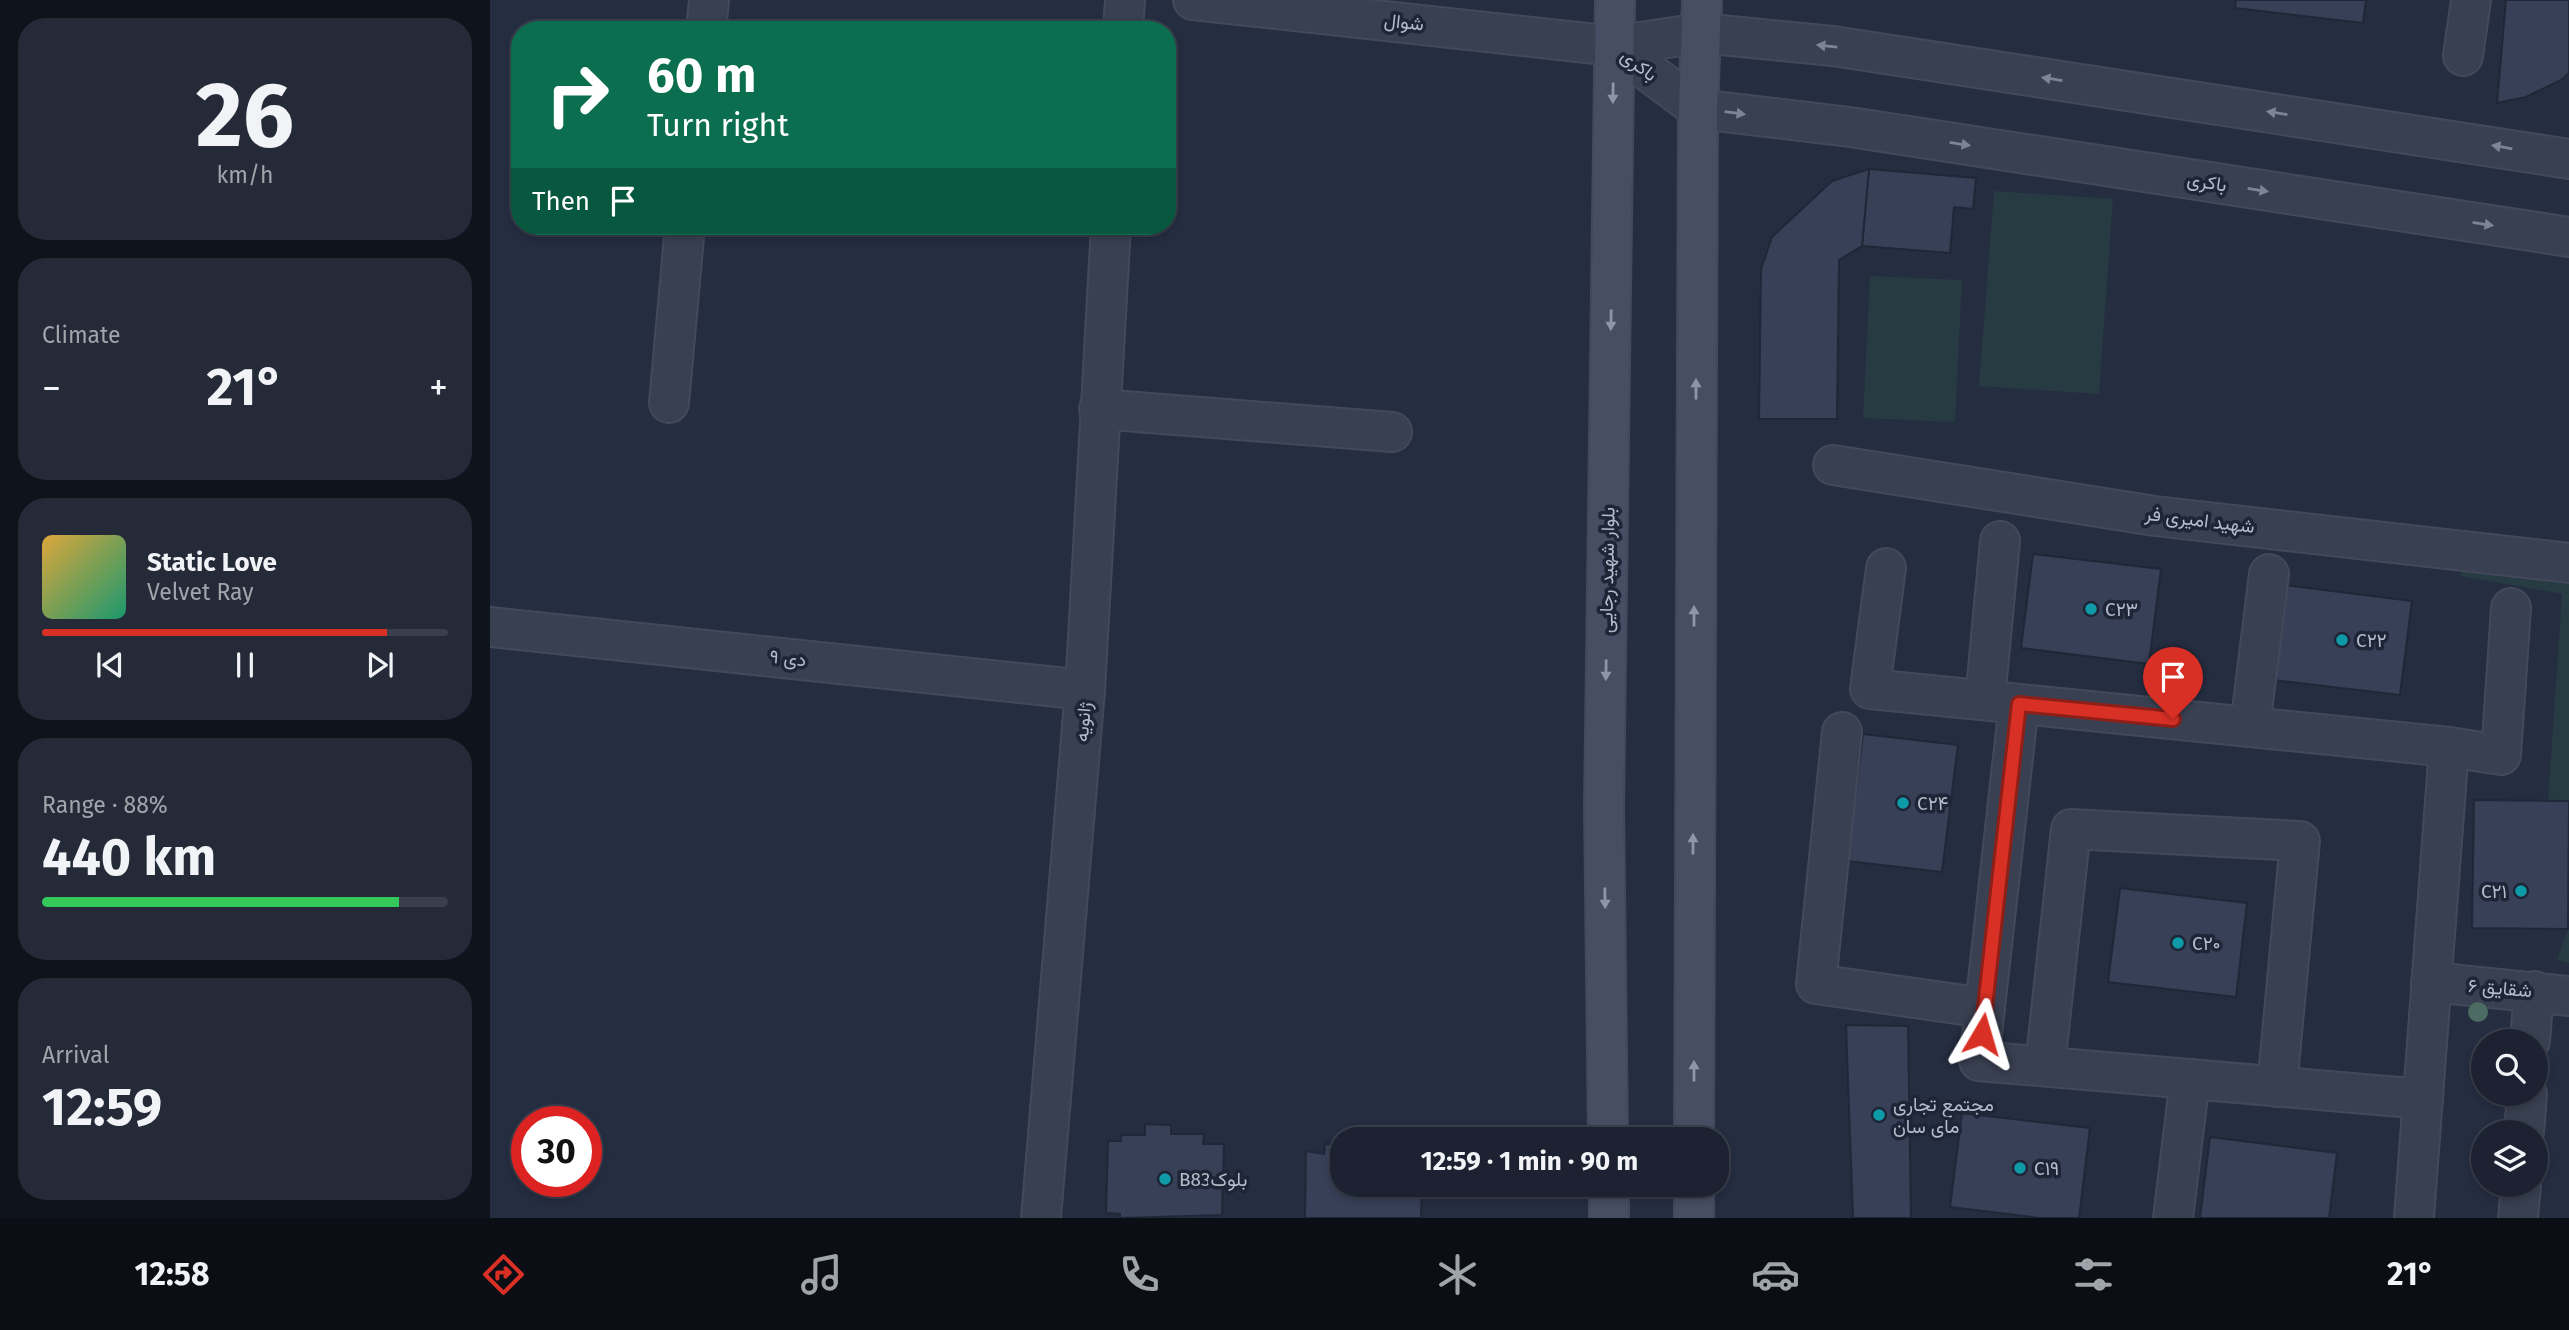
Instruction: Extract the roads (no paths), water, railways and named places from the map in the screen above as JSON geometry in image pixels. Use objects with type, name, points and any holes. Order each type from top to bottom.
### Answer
[{"type":"main road","name":"بلوار شهید رجایی","points":[[1608,1127],[1604,806],[1615,0]]},
{"type":"main road","points":[[1694,1127],[1698,109],[1701,16]]},
{"type":"main road","points":[[1609,1197],[1609,1218]]},
{"type":"main road","points":[[1694,1197],[1694,1218]]},
{"type":"street","points":[[707,21],[709,0]]},
{"type":"street","points":[[1124,21],[1125,0]]},
{"type":"street","name":"شوال","points":[[1193,0],[1614,46]]},
{"type":"street","points":[[2463,56],[2471,0]]},
{"type":"street","name":"باکری","points":[[1614,46],[1701,16],[1833,46],[2569,159]]},
{"type":"street","name":"باکری","points":[[1614,46],[1698,109],[1850,127],[2569,237]]},
{"type":"street","points":[[668,403],[684,235]]},
{"type":"street","name":"ژانویه","points":[[1041,1218],[1085,690],[1110,235]]},
{"type":"street","points":[[1099,409],[1392,432]]},
{"type":"street","name":"شهید امیری فر","points":[[1833,465],[2155,516],[2569,563]]},
{"type":"street","points":[[2000,541],[2002,702],[1985,1008],[1979,1061],[2423,1100]]},
{"type":"street","points":[[1886,568],[1870,689],[2449,747],[2501,755],[2511,608]]},
{"type":"street","points":[[2250,727],[2269,574]]},
{"type":"street","name":"۹ دی","points":[[490,627],[1085,690]]},
{"type":"street","points":[[1842,732],[1816,984],[1985,1008]]},
{"type":"street","points":[[2414,1218],[2449,747]]},
{"type":"street","points":[[2045,1066],[2071,828],[2300,841],[2277,1087]]},
{"type":"street","name":"شقایق ۶","points":[[2431,982],[2551,993]]},
{"type":"street","points":[[2535,1029],[2551,993]]},
{"type":"street","points":[[2173,1218],[2190,1079]]},
{"type":"street","points":[[2518,1218],[2520,1197]]},
{"type":"place","name":"C۲۳","points":[[2091,609]]},
{"type":"place","name":"C۲۲","points":[[2342,640]]},
{"type":"place","name":"C۲۴","points":[[1903,803]]},
{"type":"place","name":"C۲۱","points":[[2521,891]]},
{"type":"place","name":"C۲۰","points":[[2178,943]]},
{"type":"place","name":"مجتمع تجاری مای سان","points":[[1879,1115]]},
{"type":"place","name":"C۱۹","points":[[2020,1168]]},
{"type":"place","name":"B83بلوک","points":[[1165,1179]]}]
